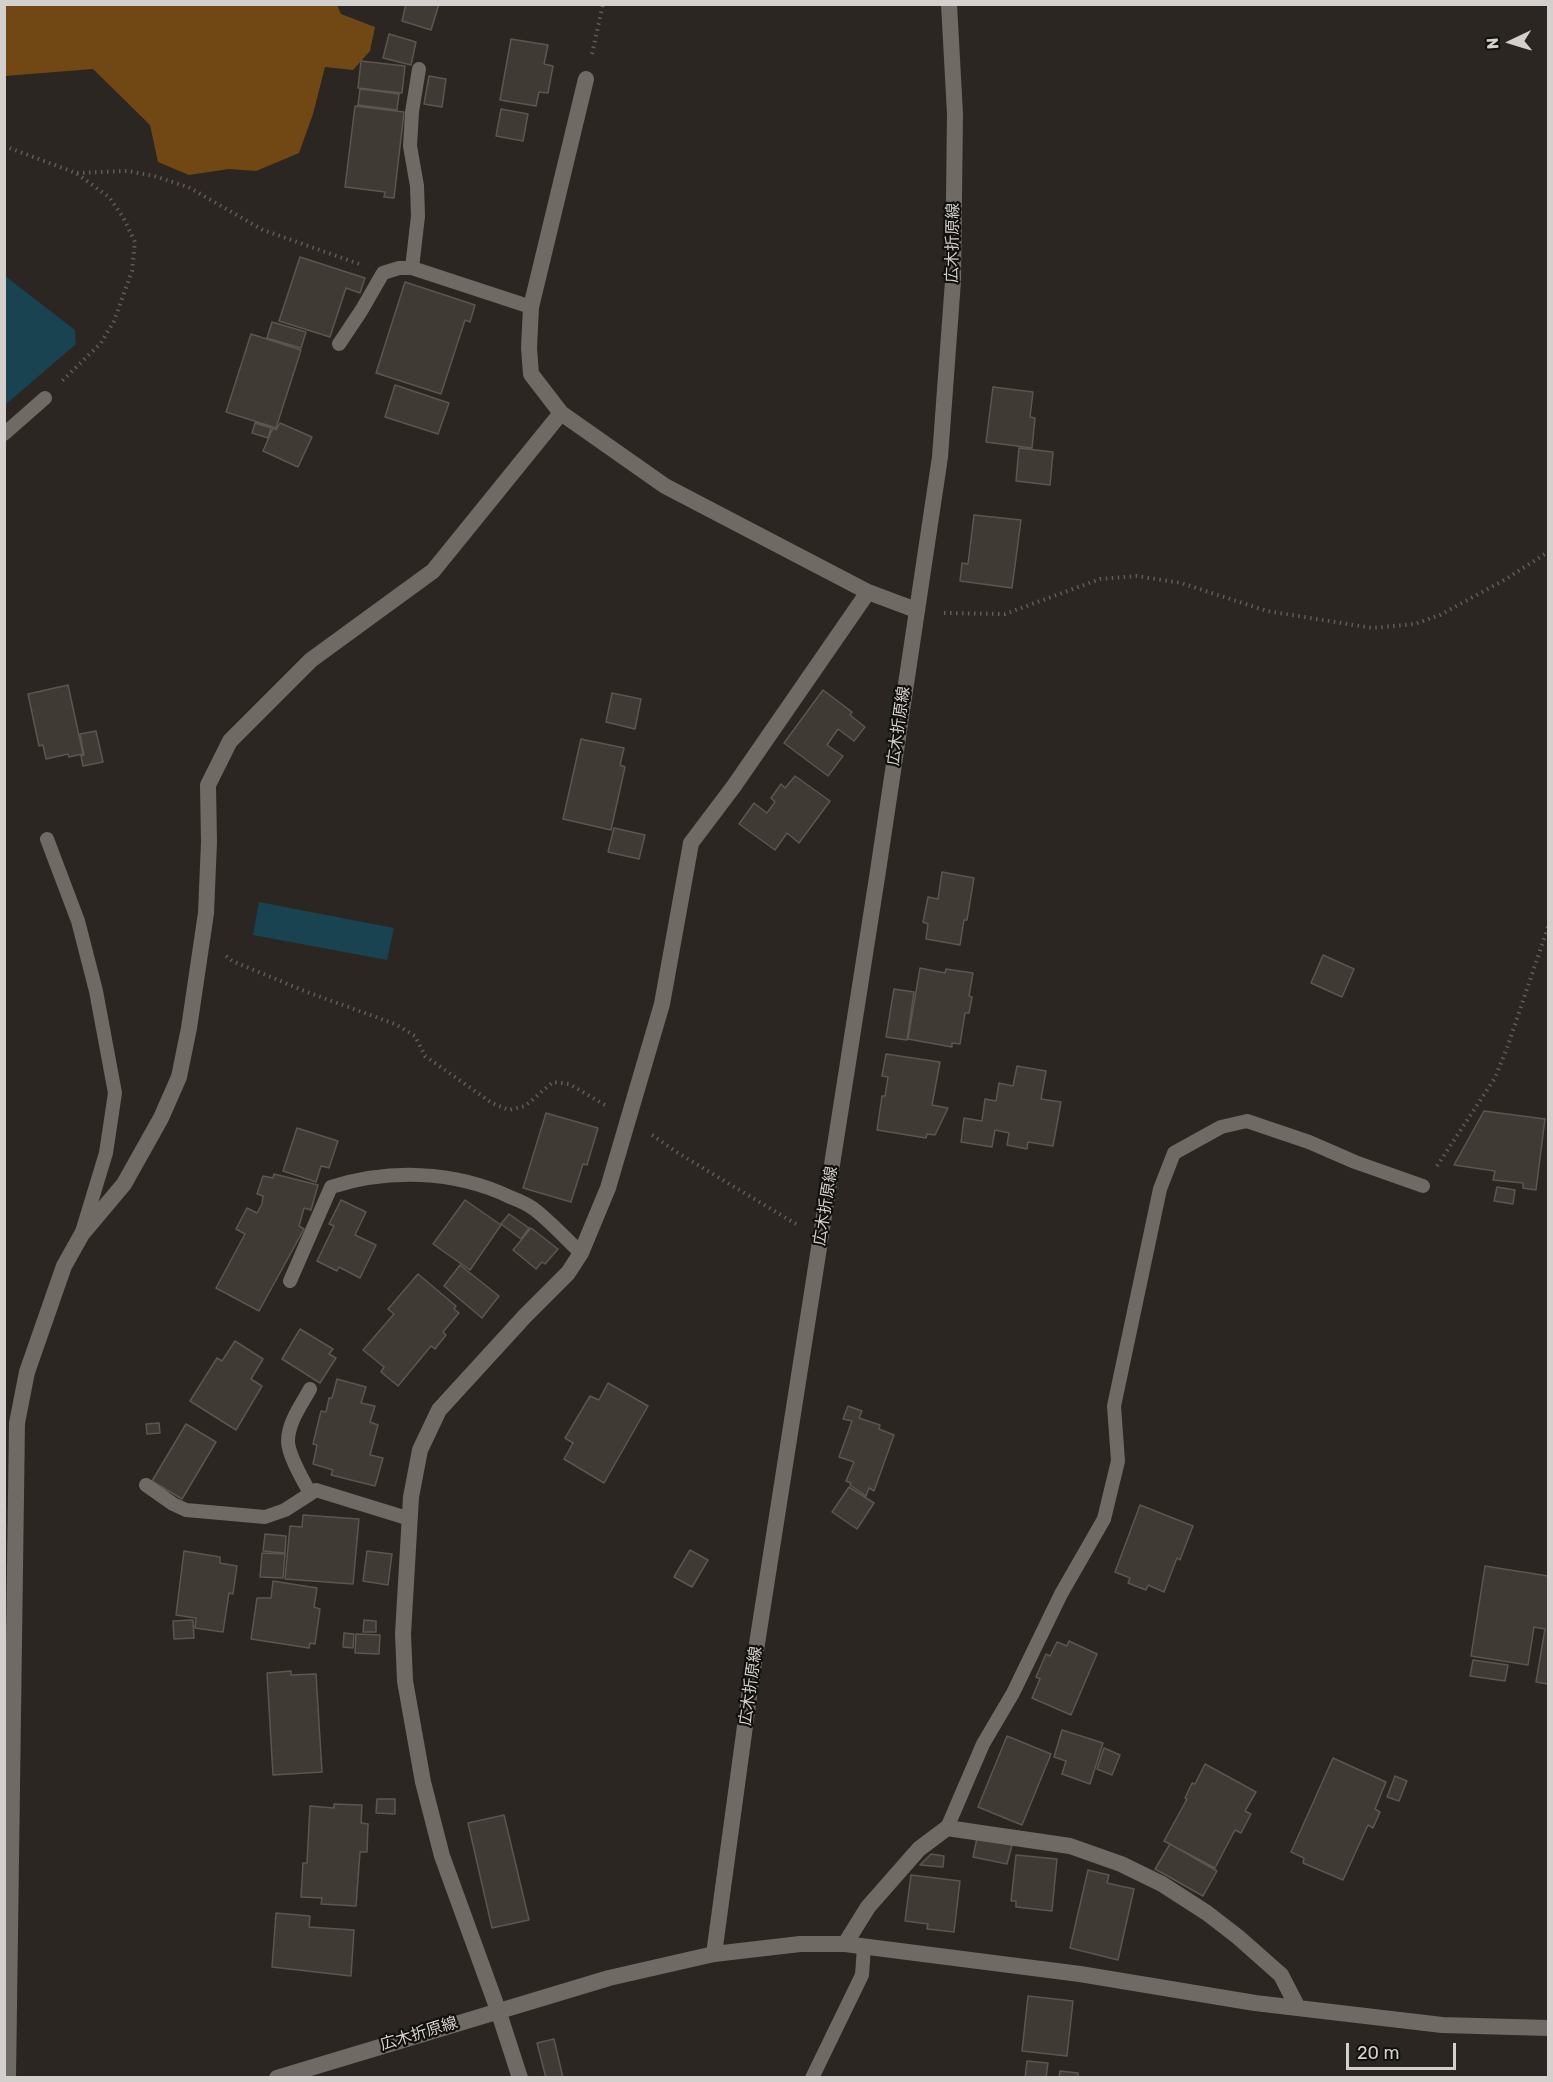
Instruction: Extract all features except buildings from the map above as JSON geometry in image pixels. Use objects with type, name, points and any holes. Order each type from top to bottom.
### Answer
[{"type":"street","name":"広木折原線","points":[[277,2078],[609,1978],[714,1954],[751,1682],[878,871],[940,457],[953,281],[955,114],[949,4]]},
{"type":"street","points":[[586,79],[531,307],[529,348],[531,374],[561,413],[665,486],[868,592],[916,610]]},
{"type":"street","points":[[8,2078],[17,1423],[27,1372],[64,1266],[82,1234],[124,1184],[161,1118],[179,1077],[189,1028],[207,901],[208,785],[230,741],[311,660],[433,571],[561,413]]},
{"type":"street","points":[[520,2078],[442,1856],[423,1782],[405,1681],[403,1634],[411,1497],[420,1450],[439,1410],[525,1316],[568,1274],[581,1253],[608,1188],[662,1004],[692,843],[868,592]]},
{"type":"street","points":[[845,1944],[868,1907],[919,1849],[947,1828],[1070,1846],[1121,1864],[1162,1884],[1215,1919],[1281,1976],[1298,2008]]},
{"type":"street","points":[[714,1954],[800,1944],[845,1944],[1080,1974],[1255,2003],[1442,2025],[1548,2028]]},
{"type":"lane","points":[[412,268],[418,216],[417,186],[410,146],[412,112],[419,69]]},
{"type":"lane","points":[[339,344],[383,273],[399,268],[412,268],[531,307]]},
{"type":"lane","points":[[4,434],[45,398]]},
{"type":"lane","points":[[47,839],[78,921],[96,991],[115,1093],[106,1153],[82,1234]]},
{"type":"lane","points":[[947,1828],[983,1744],[1013,1693],[1061,1594],[1104,1519],[1118,1461],[1114,1406],[1160,1189],[1174,1153],[1221,1127],[1247,1121],[1299,1138],[1355,1162],[1423,1186]]},
{"type":"lane","points":[[290,1281],[331,1187],[357,1179],[401,1174],[445,1177],[491,1188],[533,1208],[581,1253]]},
{"type":"lane","points":[[310,1389],[291,1424],[287,1442],[310,1493]]},
{"type":"lane","points":[[146,1485],[173,1504],[186,1510],[265,1517],[285,1510],[316,1490],[410,1519]]},
{"type":"lane","points":[[812,2078],[861,1975],[864,1947]]},
{"type":"path","points":[[586,79],[603,4]]},
{"type":"path","points":[[4,146],[76,173],[110,197],[135,242],[132,271],[114,321],[101,343],[45,398]]},
{"type":"path","points":[[76,173],[128,171],[154,176],[188,187],[263,230],[383,273]]},
{"type":"path","points":[[916,610],[957,614],[1005,614],[1100,579],[1137,576],[1181,583],[1267,611],[1372,628],[1415,624],[1440,615],[1506,579],[1548,552]]},
{"type":"path","points":[[1423,1186],[1495,1078],[1548,927]]},
{"type":"path","points":[[201,938],[232,961],[307,992],[395,1024],[415,1036],[425,1056],[492,1102],[509,1110],[525,1106],[553,1082],[569,1084],[628,1118],[678,1153],[821,1239]]},
{"type":"shaded area","points":[[4,5],[337,5],[341,14],[375,27],[370,51],[353,70],[325,67],[313,114],[299,153],[256,171],[229,169],[189,175],[158,162],[150,125],[93,69],[5,76]]},
{"type":"water","points":[[5,276],[75,330],[76,344],[5,405]]},
{"type":"water","points":[[259,902],[394,928],[387,960],[253,935]]}]
